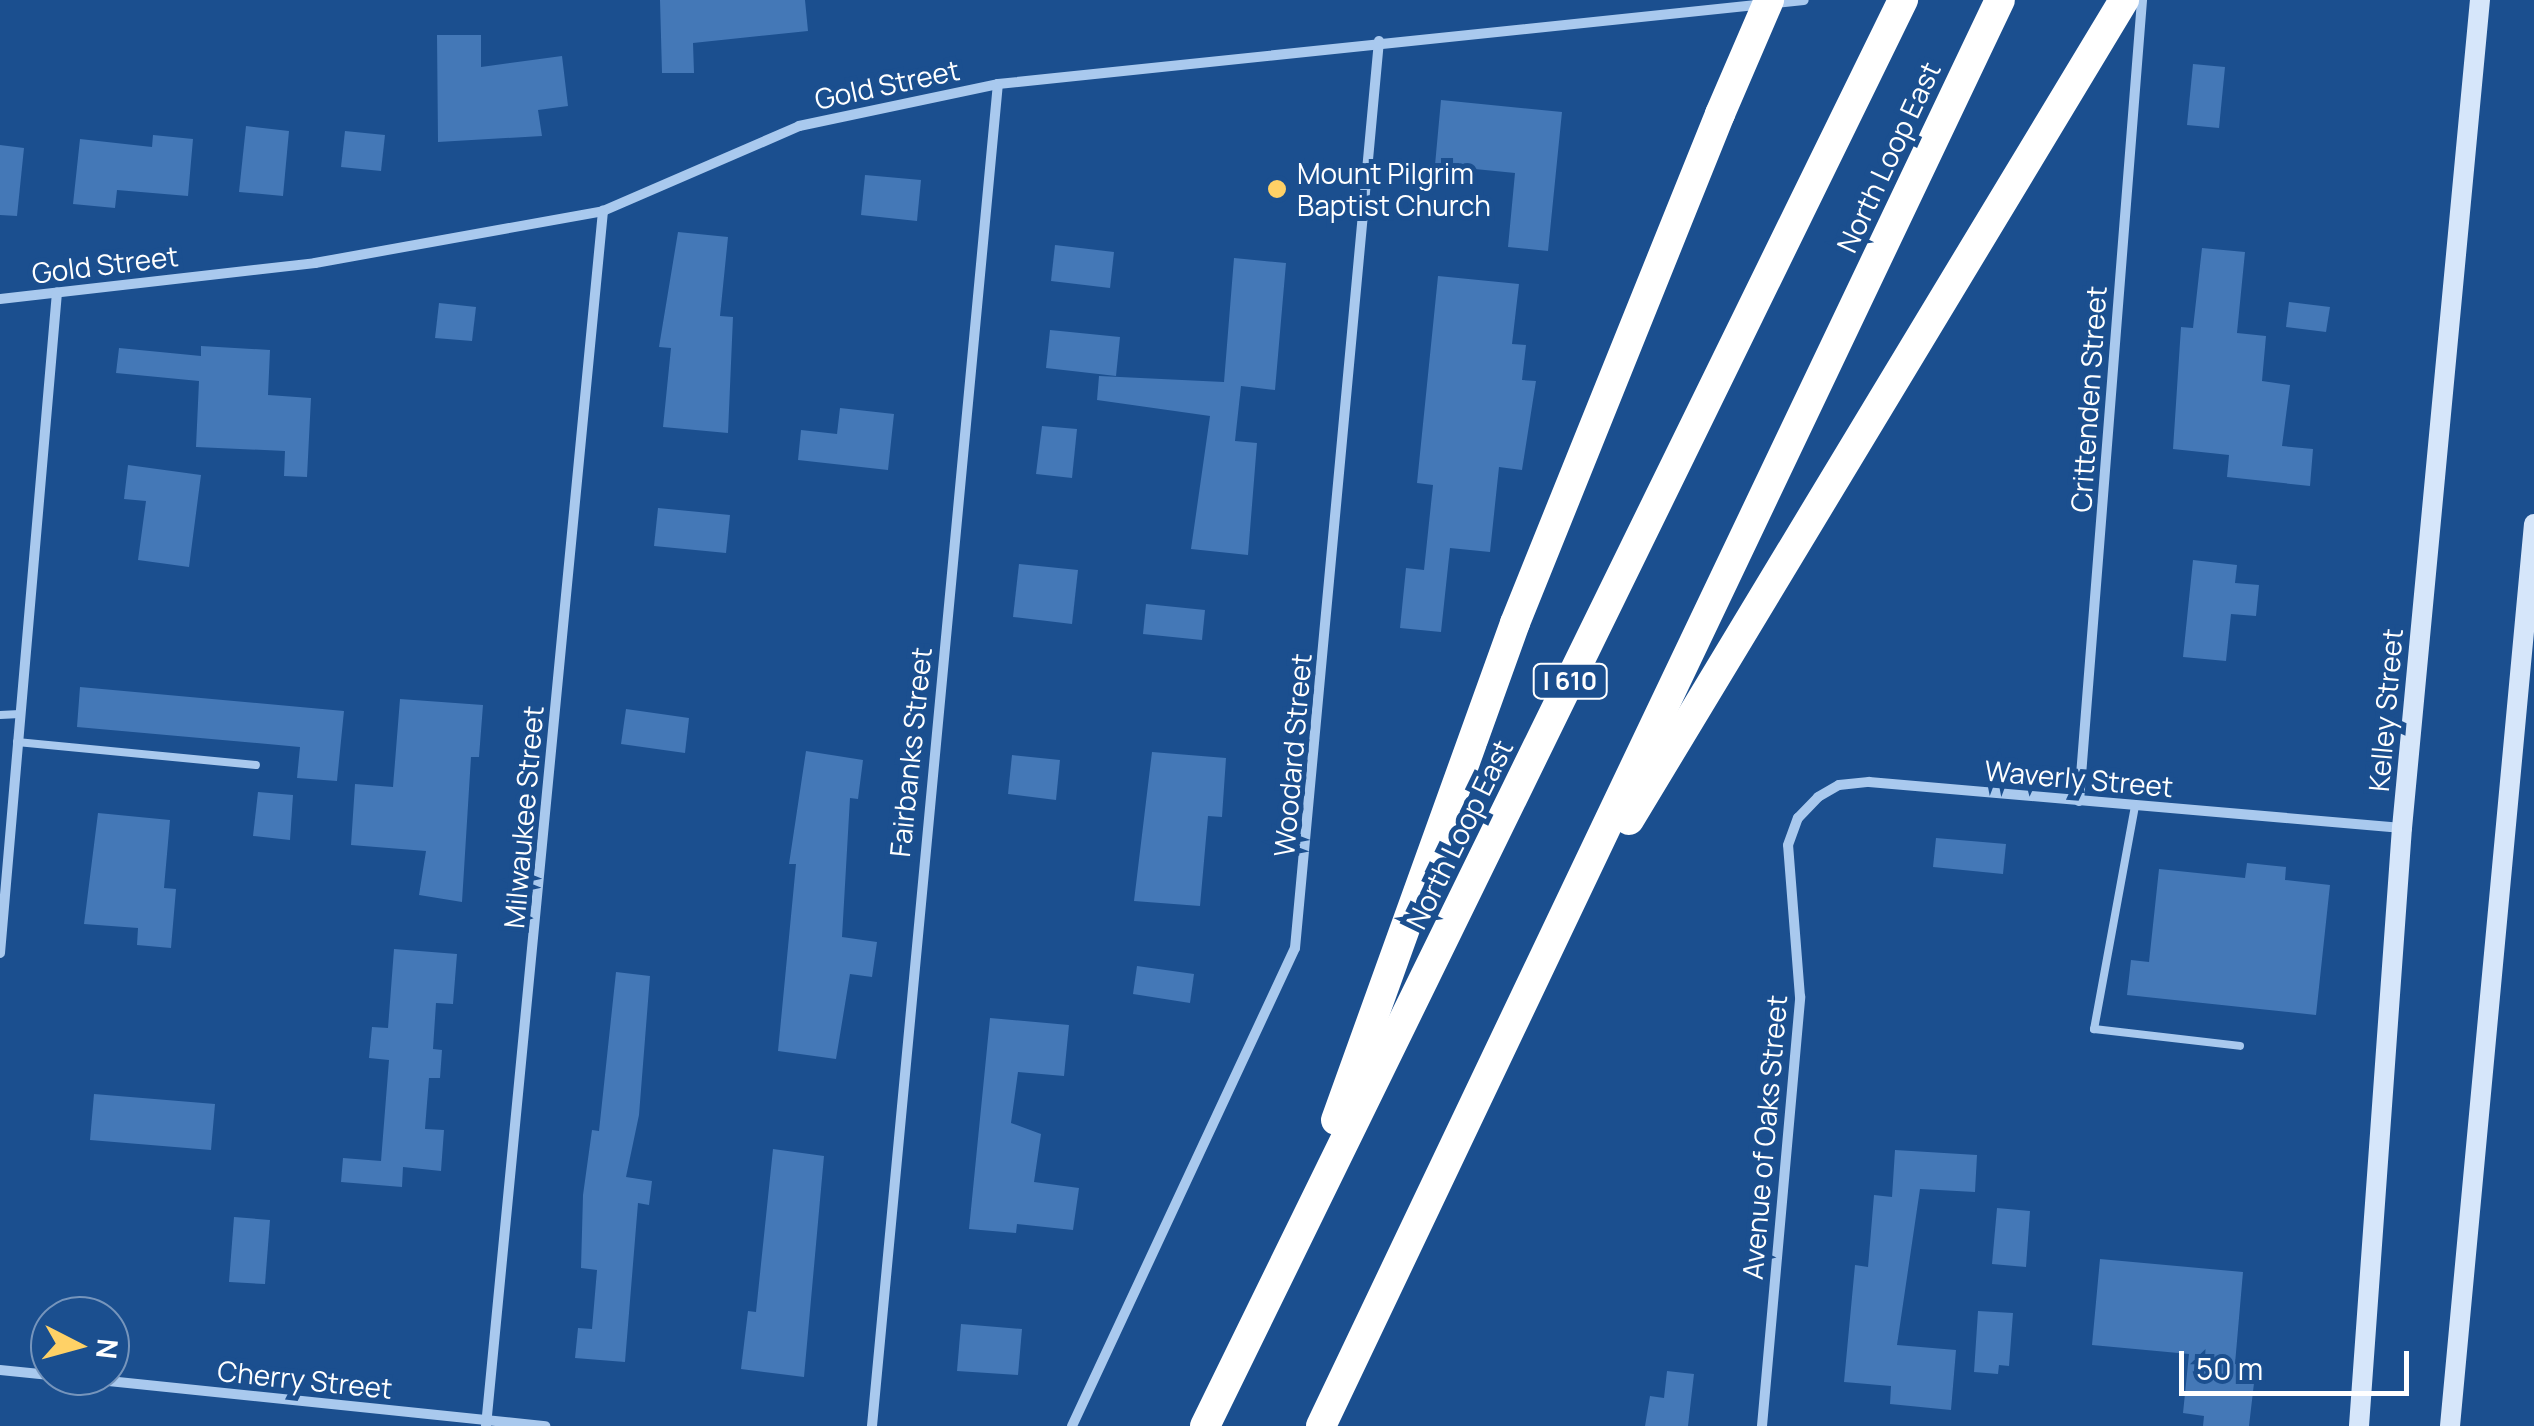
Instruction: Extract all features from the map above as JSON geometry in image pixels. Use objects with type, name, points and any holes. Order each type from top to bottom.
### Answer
[{"type":"highway","points":[[1284,1266],[1515,624],[1768,0]]},
{"type":"highway","name":"North Loop East","points":[[1204,1426],[1903,0]]},
{"type":"highway","name":"North Loop East","points":[[1321,1426],[2000,0]]},
{"type":"highway","points":[[1538,972],[2059,100],[2124,0]]},
{"type":"main road","name":"Kelley Street","points":[[2358,1426],[2402,828],[2480,0]]},
{"type":"main road","points":[[2450,1426],[2534,524]]},
{"type":"street","name":"Gold Street","points":[[0,299],[315,263],[603,211],[799,126],[998,84],[1380,40],[1804,0]]},
{"type":"street","name":"Crittenden Street","points":[[2079,801],[2142,0]]},
{"type":"street","name":"Woodard Street","points":[[1072,1426],[1296,948],[1380,40]]},
{"type":"street","name":"Fairbanks Street","points":[[872,1426],[998,84]]},
{"type":"street","name":"Milwaukee Street","points":[[486,1423],[603,211]]},
{"type":"street","points":[[0,953],[58,292]]},
{"type":"street","name":"Waverly Street","points":[[1788,851],[1798,818],[1840,785],[1869,782],[2402,828]]},
{"type":"street","name":"Avenue of Oaks Street","points":[[1762,1426],[1800,998],[1788,851]]},
{"type":"street","points":[[0,1370],[30,1373]]},
{"type":"street","name":"Cherry Street","points":[[130,1384],[545,1426]]},
{"type":"lane","points":[[0,715],[20,714]]},
{"type":"lane","points":[[17,742],[256,765]]},
{"type":"lane","points":[[2135,806],[2094,1029],[2240,1046]]},
{"type":"building","points":[[660,0],[805,0],[808,31],[693,43],[694,73],[662,73]]},
{"type":"building","points":[[437,35],[481,35],[481,67],[562,56],[568,106],[538,110],[542,136],[438,142]]},
{"type":"building","points":[[2193,64],[2225,67],[2219,128],[2187,125]]},
{"type":"building","points":[[1441,100],[1562,112],[1548,251],[1508,247],[1515,173],[1435,165]]},
{"type":"building","points":[[246,126],[289,131],[283,196],[239,192]]},
{"type":"building","points":[[345,131],[385,135],[381,171],[341,167]]},
{"type":"building","points":[[153,135],[193,139],[188,196],[117,190],[115,208],[73,204],[80,139],[152,147]]},
{"type":"building","points":[[0,145],[24,148],[17,216],[0,215]]},
{"type":"building","points":[[865,175],[921,180],[917,221],[861,215]]},
{"type":"building","points":[[678,232],[728,237],[720,316],[733,317],[728,433],[663,427],[671,348],[659,347]]},
{"type":"building","points":[[1055,245],[1114,252],[1110,288],[1051,281]]},
{"type":"building","points":[[2202,248],[2245,252],[2237,333],[2266,336],[2262,381],[2290,385],[2282,446],[2313,449],[2310,486],[2227,477],[2229,455],[2173,449],[2181,327],[2193,328]]},
{"type":"building","points":[[1234,258],[1286,263],[1275,390],[1241,386],[1235,441],[1257,443],[1248,555],[1191,549],[1210,416],[1097,400],[1099,376],[1224,382]]},
{"type":"building","points":[[1438,276],[1519,284],[1512,344],[1526,345],[1522,380],[1536,381],[1522,470],[1499,467],[1490,552],[1450,548],[1441,632],[1400,628],[1406,568],[1424,570],[1433,485],[1417,483]]},
{"type":"building","points":[[2289,302],[2330,307],[2326,332],[2286,327]]},
{"type":"building","points":[[439,303],[476,307],[472,341],[435,338]]},
{"type":"building","points":[[1050,330],[1120,337],[1116,376],[1046,368]]},
{"type":"building","points":[[201,346],[270,350],[268,395],[311,398],[307,477],[284,476],[285,451],[196,447],[199,381],[116,373],[119,348],[201,356]]},
{"type":"building","points":[[840,408],[894,414],[888,470],[798,460],[801,430],[837,434]]},
{"type":"building","points":[[1042,426],[1077,429],[1072,478],[1036,474]]},
{"type":"building","points":[[128,465],[201,475],[189,567],[138,560],[146,501],[124,499]]},
{"type":"building","points":[[658,508],[730,515],[726,553],[654,546]]},
{"type":"building","points":[[2193,560],[2237,565],[2235,583],[2259,585],[2256,616],[2231,614],[2226,661],[2183,657]]},
{"type":"building","points":[[1019,564],[1078,570],[1072,624],[1013,617]]},
{"type":"building","points":[[1146,604],[1205,610],[1202,640],[1143,634]]},
{"type":"building","points":[[80,687],[344,711],[337,781],[297,778],[300,747],[77,727]]},
{"type":"building","points":[[400,699],[483,705],[479,757],[471,757],[462,902],[419,895],[426,851],[351,845],[355,784],[393,787]]},
{"type":"building","points":[[626,709],[689,718],[685,753],[621,744]]},
{"type":"building","points":[[806,751],[863,760],[858,799],[850,798],[842,937],[877,942],[872,977],[850,974],[836,1059],[778,1051],[796,864],[789,864]]},
{"type":"building","points":[[1152,752],[1226,758],[1222,817],[1208,816],[1200,906],[1134,901]]},
{"type":"building","points":[[1012,755],[1060,760],[1056,800],[1008,794]]},
{"type":"building","points":[[258,792],[293,795],[290,840],[253,836]]},
{"type":"building","points":[[98,813],[170,820],[164,888],[176,889],[171,948],[137,945],[138,928],[84,924]]},
{"type":"building","points":[[1936,838],[2006,844],[2003,874],[1933,867]]},
{"type":"building","points":[[2247,863],[2286,867],[2285,880],[2330,885],[2316,1015],[2127,995],[2131,960],[2149,962],[2159,869],[2245,878]]},
{"type":"building","points":[[394,949],[457,954],[453,1004],[436,1003],[433,1049],[442,1050],[440,1078],[429,1078],[425,1129],[444,1130],[441,1171],[403,1167],[402,1187],[341,1182],[343,1158],[381,1161],[389,1060],[369,1058],[372,1027],[388,1028]]},
{"type":"building","points":[[1137,966],[1194,974],[1190,1003],[1133,994]]},
{"type":"building","points":[[616,972],[650,976],[639,1115],[626,1177],[652,1181],[649,1205],[638,1203],[625,1362],[575,1358],[578,1328],[592,1329],[597,1270],[581,1268],[583,1195],[592,1130],[599,1131]]},
{"type":"building","points":[[990,1018],[1069,1025],[1064,1076],[1018,1072],[1011,1123],[1041,1134],[1034,1182],[1079,1188],[1073,1230],[1017,1224],[1016,1233],[969,1229]]},
{"type":"building","points":[[94,1094],[215,1104],[211,1150],[90,1140]]},
{"type":"building","points":[[773,1149],[824,1156],[804,1377],[741,1369],[748,1311],[756,1312]]},
{"type":"building","points":[[1895,1150],[1977,1155],[1975,1192],[1920,1189],[1897,1345],[1956,1350],[1951,1410],[1890,1404],[1891,1386],[1844,1382],[1855,1265],[1868,1267],[1874,1195],[1892,1197]]},
{"type":"building","points":[[1997,1208],[2030,1211],[2026,1267],[1992,1264]]},
{"type":"building","points":[[234,1217],[270,1220],[265,1284],[229,1282]]},
{"type":"building","points":[[2100,1259],[2243,1272],[2235,1364],[2256,1366],[2249,1426],[2203,1426],[2204,1416],[2183,1413],[2189,1354],[2092,1345]]},
{"type":"building","points":[[1978,1311],[2013,1313],[2009,1366],[1999,1365],[1998,1374],[1974,1372]]},
{"type":"building","points":[[961,1324],[1022,1329],[1018,1375],[957,1371]]},
{"type":"building","points":[[1667,1371],[1694,1374],[1688,1426],[1645,1426],[1650,1396],[1664,1398]]},
{"type":"place","name":"Mount Pilgrim Baptist Church","points":[[1277,189]]}]
